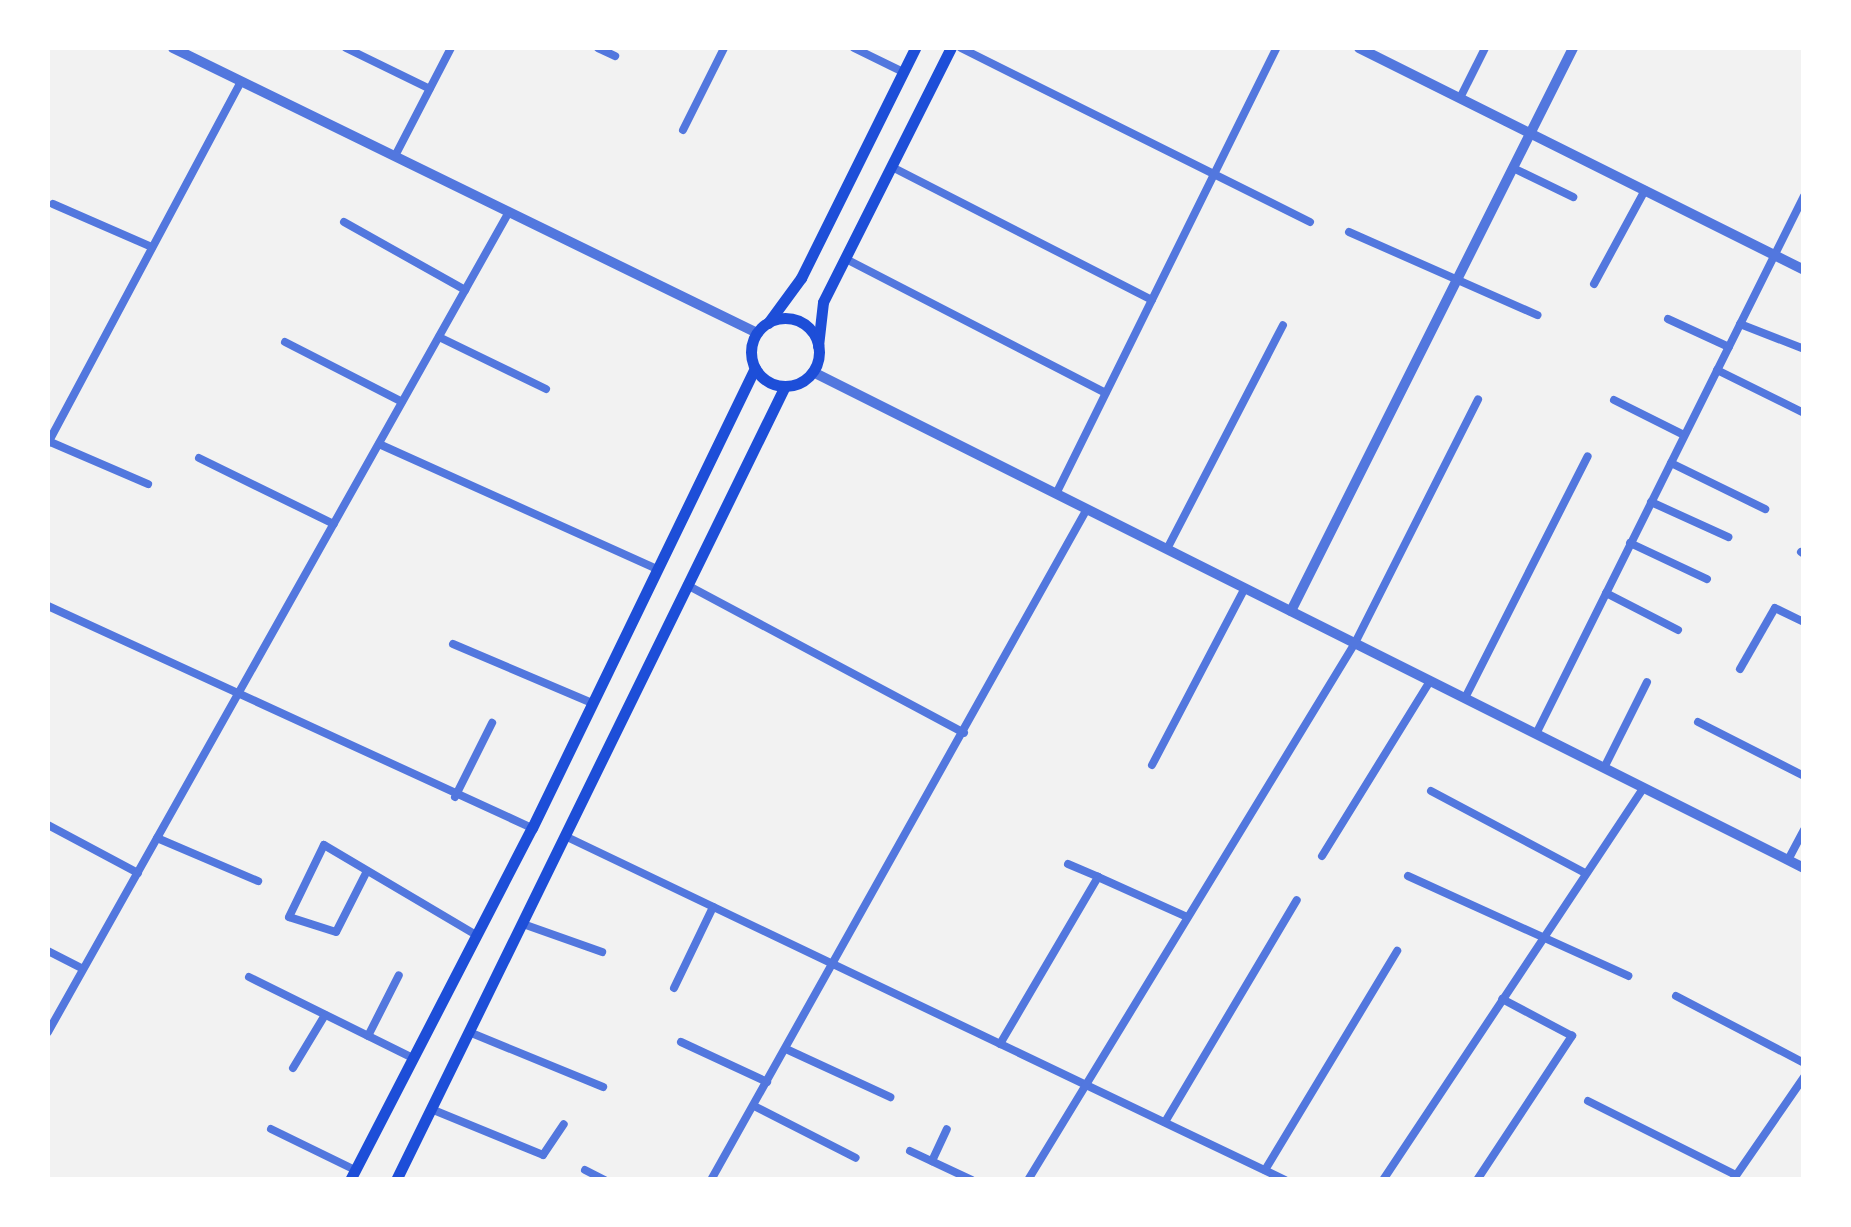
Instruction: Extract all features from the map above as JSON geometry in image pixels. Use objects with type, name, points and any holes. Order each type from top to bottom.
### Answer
[{"type":"main road","points":[[353,1175],[532,828],[755,368],[757,334],[801,278],[915,48]]},
{"type":"main road","points":[[396,1180],[785,386],[813,372],[823,302],[951,48]]},
{"type":"main road","points":[[768,323],[799,321],[818,346]]},
{"type":"main road","points":[[755,368],[785,386]]},
{"type":"street","points":[[173,48],[757,334]]},
{"type":"street","points":[[346,48],[430,88]]},
{"type":"street","points":[[395,156],[451,48]]},
{"type":"street","points":[[598,48],[615,56]]},
{"type":"street","points":[[683,130],[724,48]]},
{"type":"street","points":[[854,48],[903,72]]},
{"type":"street","points":[[962,48],[1310,222]]},
{"type":"street","points":[[1056,494],[1276,48]]},
{"type":"street","points":[[1460,98],[1486,48]]},
{"type":"street","points":[[1291,611],[1573,48]]},
{"type":"street","points":[[1364,49],[1804,270]]},
{"type":"street","points":[[148,484],[48,442],[241,81]]},
{"type":"street","points":[[892,167],[1152,300]]},
{"type":"street","points":[[1512,168],[1573,197]]},
{"type":"street","points":[[1594,284],[1645,190]]},
{"type":"street","points":[[1536,734],[1804,196]]},
{"type":"street","points":[[53,204],[152,247]]},
{"type":"street","points":[[48,1032],[509,212]]},
{"type":"street","points":[[344,222],[466,290]]},
{"type":"street","points":[[1349,232],[1537,315]]},
{"type":"street","points":[[846,259],[1106,392]]},
{"type":"street","points":[[1668,319],[1728,347]]},
{"type":"street","points":[[1167,550],[1283,324]]},
{"type":"street","points":[[1740,324],[1804,349]]},
{"type":"street","points":[[439,337],[546,389]]},
{"type":"street","points":[[285,342],[402,402]]},
{"type":"street","points":[[1717,370],[1804,413]]},
{"type":"street","points":[[813,372],[1804,868]]},
{"type":"street","points":[[1032,1178],[1355,643],[1478,399]]},
{"type":"street","points":[[1614,400],[1684,435]]},
{"type":"street","points":[[379,444],[658,569]]},
{"type":"street","points":[[1465,698],[1588,456]]},
{"type":"street","points":[[199,458],[334,524]]},
{"type":"street","points":[[1671,463],[1766,509]]},
{"type":"street","points":[[1651,502],[1728,537]]},
{"type":"street","points":[[712,1180],[1087,509]]},
{"type":"street","points":[[1630,544],[1707,579]]},
{"type":"street","points":[[686,586],[964,733]]},
{"type":"street","points":[[1152,765],[1245,588]]},
{"type":"street","points":[[1606,593],[1678,630]]},
{"type":"street","points":[[48,606],[455,797],[532,828]]},
{"type":"street","points":[[1740,668],[1775,608],[1804,622]]},
{"type":"street","points":[[453,644],[592,703]]},
{"type":"street","points":[[1322,856],[1430,681]]},
{"type":"street","points":[[1604,768],[1647,682]]},
{"type":"street","points":[[1698,722],[1804,776]]},
{"type":"street","points":[[455,797],[492,723]]},
{"type":"street","points":[[1383,1180],[1643,788]]},
{"type":"street","points":[[1432,791],[1585,873]]},
{"type":"street","points":[[48,825],[138,872]]},
{"type":"street","points":[[1788,860],[1804,830]]},
{"type":"street","points":[[566,837],[1278,1178]]},
{"type":"street","points":[[157,838],[258,880]]},
{"type":"street","points":[[367,871],[336,932],[289,917],[324,845],[476,934]]},
{"type":"street","points":[[1068,864],[1187,917]]},
{"type":"street","points":[[1000,1044],[1098,876]]},
{"type":"street","points":[[1408,876],[1628,976]]},
{"type":"street","points":[[1165,1122],[1297,900]]},
{"type":"street","points":[[674,988],[713,907]]},
{"type":"street","points":[[523,924],[602,952]]},
{"type":"street","points":[[48,951],[83,969]]},
{"type":"street","points":[[1265,1170],[1397,951]]},
{"type":"street","points":[[368,1036],[399,975]]},
{"type":"street","points":[[249,977],[413,1058]]},
{"type":"street","points":[[1676,996],[1804,1063]]},
{"type":"street","points":[[1477,1180],[1572,1036],[1502,1000]]},
{"type":"street","points":[[48,1002],[61,1009]]},
{"type":"street","points":[[293,1068],[324,1015]]},
{"type":"street","points":[[470,1032],[603,1087]]},
{"type":"street","points":[[681,1042],[767,1082]]},
{"type":"street","points":[[786,1049],[890,1098]]},
{"type":"street","points":[[1588,1102],[1734,1177],[1804,1077]]},
{"type":"street","points":[[754,1106],[856,1158]]},
{"type":"street","points":[[431,1109],[543,1155],[564,1124]]},
{"type":"street","points":[[932,1161],[947,1128]]},
{"type":"street","points":[[271,1129],[353,1175]]},
{"type":"street","points":[[910,1151],[972,1180]]},
{"type":"street","points":[[585,1170],[605,1180]]}]
